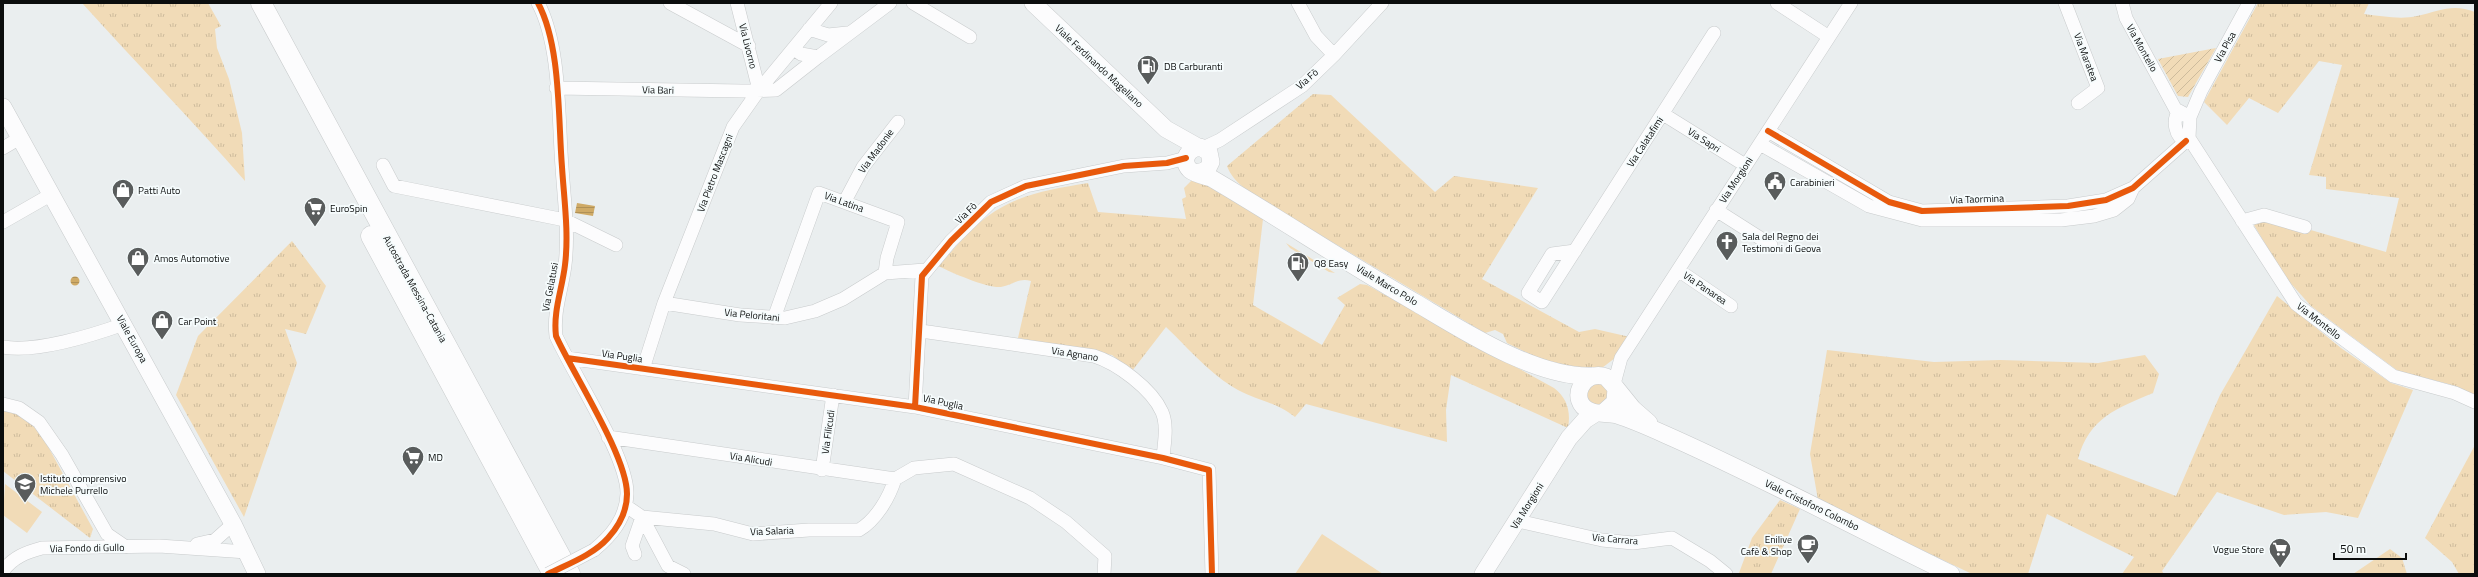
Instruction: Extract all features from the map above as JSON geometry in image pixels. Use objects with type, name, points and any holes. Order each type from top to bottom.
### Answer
[{"type":"highway","name":"Autostrada Messina-Catania","points":[[246,3],[553,574]]},
{"type":"highway","points":[[255,3],[561,574]]},
{"type":"highway","name":"Autostrada Messina-Catania","points":[[261,3],[570,574]]},
{"type":"main road","name":"Viale Ferdinando Magellano","points":[[1033,3],[1166,129],[1199,158]]},
{"type":"main road","name":"Viale Europa","points":[[3,107],[233,524],[257,574]]},
{"type":"main road","name":"Viale Marco Polo","points":[[1199,158],[1243,197],[1458,327],[1536,365]]},
{"type":"main road","points":[[1536,365],[1574,376],[1596,375],[1606,377],[1647,421],[1673,438]]},
{"type":"main road","points":[[1536,365],[1563,383],[1580,399],[1587,409],[1622,416],[1673,438]]},
{"type":"main road","points":[[1569,438],[1580,399],[1582,384],[1596,375]]},
{"type":"main road","points":[[1569,438],[1585,420],[1615,402],[1615,386]]},
{"type":"main road","name":"Via Morgioni","points":[[1483,574],[1518,521],[1569,438]]},
{"type":"main road","name":"Viale Cristoforo Colombo","points":[[1673,438],[1951,574]]},
{"type":"street","points":[[670,3],[749,46]]},
{"type":"street","name":"Via Livorno","points":[[737,3],[759,90]]},
{"type":"street","name":"Via Pietro Mascagni","points":[[643,369],[664,303],[733,127],[759,90],[831,3]]},
{"type":"street","name":"Via Bari","points":[[556,88],[776,90],[849,32],[890,3]]},
{"type":"street","points":[[913,3],[970,37]]},
{"type":"street","points":[[1298,3],[1316,36],[1334,55]]},
{"type":"street","name":"Via Fò","points":[[925,270],[991,202],[1026,186],[1124,166],[1167,163],[1199,158],[1220,140],[1302,86],[1334,55],[1382,3]]},
{"type":"street","points":[[1777,3],[1829,37]]},
{"type":"street","name":"Via Morgioni","points":[[1622,358],[1850,3]]},
{"type":"street","name":"Via Maratea","points":[[2064,3],[2098,88],[2078,103]]},
{"type":"street","name":"Via Montello","points":[[2122,3],[2126,18],[2183,113]]},
{"type":"street","name":"Via Pisa","points":[[2183,113],[2201,91],[2249,3]]},
{"type":"street","name":"Via Gelatusi","points":[[541,4],[549,28],[556,88],[565,220],[565,264],[554,319],[556,336],[608,437],[626,480],[626,506],[617,527],[607,539],[594,550],[548,574]]},
{"type":"street","points":[[809,29],[828,35],[837,36],[849,32]]},
{"type":"street","name":"Via Calatafimi","points":[[1575,251],[1714,33]]},
{"type":"street","points":[[794,49],[801,54],[818,57]]},
{"type":"street","points":[[2183,113],[2184,137]]},
{"type":"street","name":"Via Sapri","points":[[1662,114],[1745,166]]},
{"type":"street","name":"Via Madonie","points":[[845,201],[863,167],[898,122]]},
{"type":"street","name":"Via Taormina","points":[[1768,131],[1889,202],[1922,211],[2068,206],[2106,200],[2133,188],[2184,137]]},
{"type":"street","name":"Via Montello","points":[[2184,137],[2242,221],[2296,304],[2393,376],[2455,393],[2475,402]]},
{"type":"street","points":[[3,148],[20,138]]},
{"type":"street","points":[[1773,152],[1782,139]]},
{"type":"street","name":"Via Taormina","points":[[1760,144],[1869,206],[1922,220],[2061,220],[2094,216],[2114,210],[2128,199],[2133,188]]},
{"type":"street","points":[[383,165],[394,186],[565,220],[616,245]]},
{"type":"street","name":"Via Latina","points":[[774,318],[819,193],[845,201],[898,222],[887,258],[885,273]]},
{"type":"street","points":[[3,222],[52,194]]},
{"type":"street","points":[[1716,210],[1771,245]]},
{"type":"street","points":[[2242,221],[2264,215],[2305,227]]},
{"type":"street","points":[[915,407],[921,331],[922,276],[925,270]]},
{"type":"street","name":"Via Peloritani","points":[[664,303],[774,318],[785,318],[815,311],[843,299],[885,273],[925,270]]},
{"type":"street","name":"Via Panarea","points":[[1678,270],[1731,306]]},
{"type":"street","points":[[3,347],[16,350],[78,338],[124,324]]},
{"type":"street","name":"Via Agnano","points":[[921,331],[1094,356],[1107,360],[1118,366],[1149,394],[1162,411],[1165,424],[1163,458]]},
{"type":"street","name":"Via Puglia","points":[[567,358],[915,407],[1163,458],[1209,470],[1212,574]]},
{"type":"street","points":[[1596,375],[1622,358]]},
{"type":"street","points":[[1615,386],[1622,358]]},
{"type":"street","name":"Via Filicudi","points":[[822,470],[833,395]]},
{"type":"street","points":[[3,404],[19,408],[32,415],[48,432],[98,521],[107,534],[126,547]]},
{"type":"street","name":"Via Alicudi","points":[[608,437],[822,470],[895,479]]},
{"type":"street","points":[[895,479],[914,468],[954,464],[1002,485],[1030,498],[1066,522],[1105,556],[1104,574]]},
{"type":"street","name":"Via Salaria","points":[[626,506],[642,517],[714,524],[753,534],[809,530],[858,530],[865,526],[888,498],[895,479]]},
{"type":"street","points":[[635,554],[632,546],[642,517]]},
{"type":"street","points":[[642,517],[668,566],[684,574]]},
{"type":"street","points":[[94,548],[100,535],[98,521]]},
{"type":"street","name":"Via Carrara","points":[[1518,521],[1602,540],[1633,543],[1672,538],[1710,561],[1726,574]]},
{"type":"street","points":[[178,548],[215,540],[233,524]]},
{"type":"street","name":"Via Fondo di Gullo","points":[[3,571],[12,560],[26,552],[42,548],[178,548]]},
{"type":"street","points":[[178,548],[247,552]]},
{"type":"green space","points":[[82,3],[208,3],[221,26],[215,29],[217,48],[229,79],[242,133],[245,181],[205,136]]},
{"type":"green space","points":[[2258,3],[2369,3],[2364,14],[2398,18],[2417,16],[2453,8],[2467,9],[2475,12],[2475,396],[2456,386],[2398,371],[2311,306],[2285,277],[2251,220],[2266,217],[2386,252],[2399,198],[2326,189],[2326,177],[2309,175],[2342,65],[2319,61],[2278,113],[2249,98],[2227,125],[2204,102]]},
{"type":"green space","points":[[2216,48],[2188,97],[2178,96],[2158,59]]},
{"type":"green space","points":[[1313,94],[1331,95],[1435,192],[1454,176],[1538,188],[1482,279],[1579,332],[1595,329],[1630,337],[1615,358],[1598,371],[1561,369],[1507,343],[1503,334],[1495,330],[1485,333],[1265,202],[1243,187],[1234,178],[1227,166]]},
{"type":"green space","points":[[1195,177],[1263,219],[1253,305],[1322,345],[1345,305],[1337,298],[1360,284],[1367,285],[1554,388],[1562,396],[1567,405],[1569,416],[1568,428],[1451,375],[1446,410],[1447,442],[1306,404],[1295,417],[1273,404],[1245,394],[1228,384],[1200,361],[1166,327],[1132,371],[1112,355],[1018,338],[1031,281],[1023,280],[1001,287],[995,287],[970,280],[938,266],[981,221],[1011,202],[1023,197],[1048,190],[1088,183],[1098,212],[1186,219],[1182,199],[1186,197],[1184,188]]},
{"type":"green space","points":[[292,241],[326,286],[306,334],[285,329],[297,363],[244,517],[176,395],[198,336]]},
{"type":"green space","points":[[1286,243],[1335,273],[1329,272],[1290,248]]},
{"type":"green space","points":[[2277,296],[2341,348],[2391,383],[2413,390],[2358,518],[2326,512],[2284,515],[2217,492],[2162,571],[2164,574],[2122,574],[2134,557],[2047,514],[2028,574],[1972,574],[1818,500],[1810,454],[1827,350],[1934,362],[2000,360],[2098,363],[2145,355],[2159,374],[2153,393],[2106,416],[2089,434],[2078,459],[2176,496],[2220,395]]},
{"type":"green space","points":[[1604,381],[1613,398],[1593,409],[1584,390],[1586,386]]},
{"type":"green space","points":[[3,410],[16,413],[21,416],[36,429],[44,439],[93,529],[90,538],[3,471]]},
{"type":"green space","points":[[2475,445],[2475,574],[2459,574],[2452,562],[2425,538]]},
{"type":"green space","points":[[5,484],[42,512],[27,533],[3,515]]},
{"type":"green space","points":[[1780,500],[1800,509],[1771,574],[1739,573],[1752,538]]},
{"type":"green space","points":[[1322,534],[1383,574],[1295,574]]},
{"type":"green space","points":[[2390,549],[2402,558],[2407,574],[2353,574]]},
{"type":"shaded area","points":[[577,203],[595,206],[593,216],[575,213]]},
{"type":"shaded area","points":[[73,277],[77,277],[79,281],[77,285],[73,285],[71,283],[71,279]]},
{"type":"cycle path","points":[[538,3],[551,40],[555,61],[566,216],[566,253],[564,274],[557,309],[555,327],[556,336],[609,437],[625,478],[627,494],[626,506],[622,518],[608,538],[588,554],[548,574]]},
{"type":"cycle path","points":[[1768,131],[1889,202],[1922,211],[2068,206],[2106,200],[2133,188],[2186,141]]},
{"type":"cycle path","points":[[915,407],[922,276],[951,241],[991,202],[1026,186],[1124,166],[1167,163],[1186,158]]},
{"type":"cycle path","points":[[567,358],[915,407],[1163,458],[1209,470],[1212,574]]},
{"type":"place","name":"DB Carburanti","points":[[1148,86]]},
{"type":"place","name":"Carabinieri","points":[[1775,202]]},
{"type":"place","name":"Patti Auto","points":[[123,210]]},
{"type":"place","name":"EuroSpin","points":[[315,228]]},
{"type":"place","name":"Sala del Regno dei Testimoni di Geova","points":[[1727,262]]},
{"type":"place","name":"Amos Automotive","points":[[138,278]]},
{"type":"place","name":"Q8 Easy","points":[[1298,282]]},
{"type":"place","name":"Car Point","points":[[162,340]]},
{"type":"place","name":"MD","points":[[413,476]]},
{"type":"place","name":"Istituto comprensivo Michele Purrello","points":[[25,504]]},
{"type":"place","name":"Enilive Cafè & Shop","points":[[1808,564]]},
{"type":"place","name":"Vogue Store","points":[[2280,568]]}]
